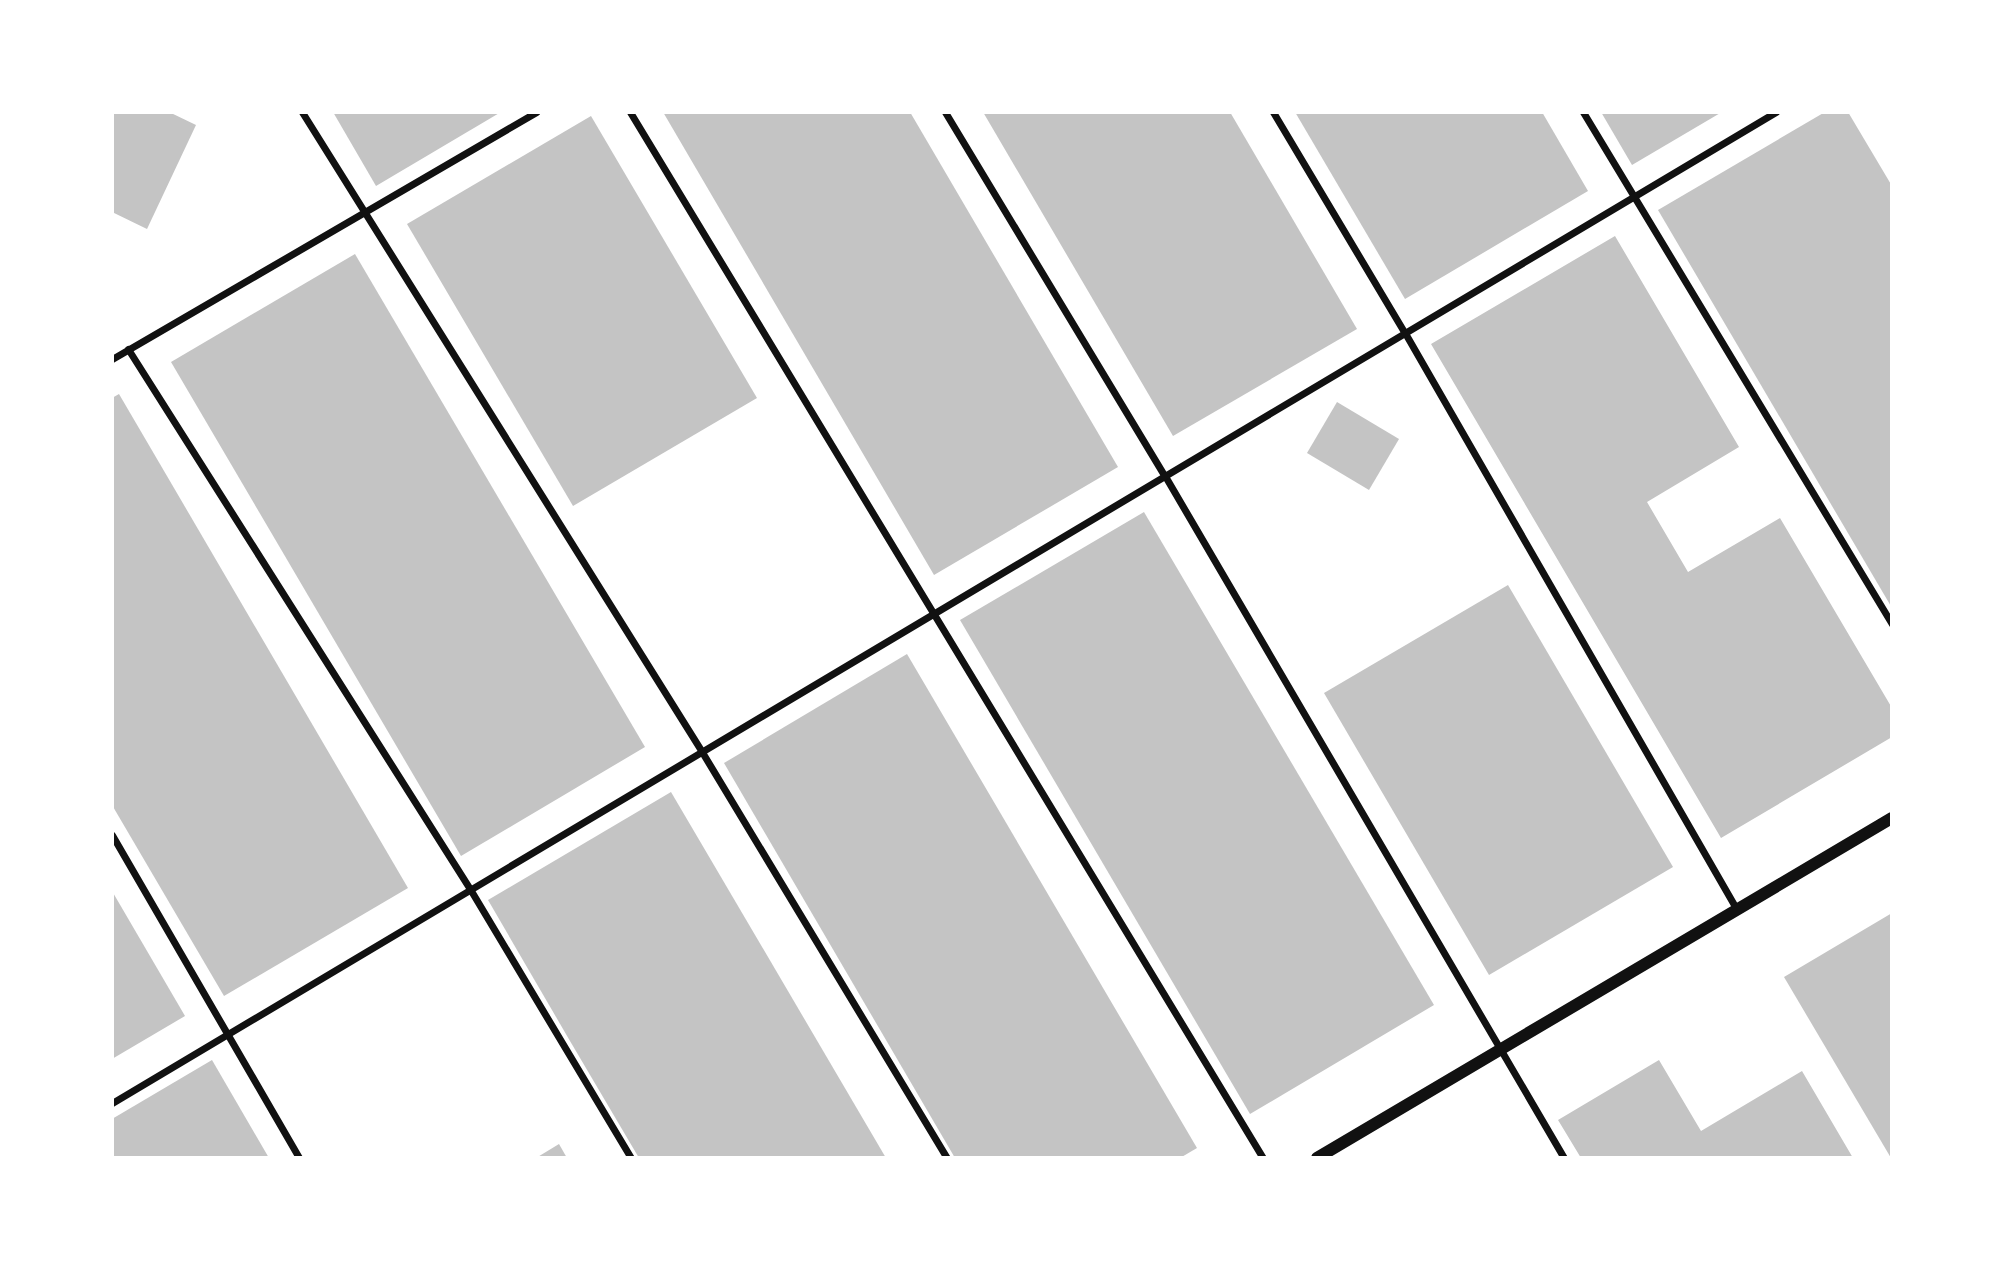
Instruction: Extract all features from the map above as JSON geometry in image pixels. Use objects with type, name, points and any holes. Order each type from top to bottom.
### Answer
[{"type":"street","points":[[302,112],[702,752],[947,1158]]},
{"type":"street","points":[[112,359],[536,112]]},
{"type":"street","points":[[630,112],[1263,1158]]},
{"type":"street","points":[[945,112],[1165,476],[1564,1158]]},
{"type":"street","points":[[1273,112],[1405,333],[1738,913]]},
{"type":"street","points":[[1583,112],[1892,624]]},
{"type":"street","points":[[112,1103],[1776,112]]},
{"type":"street","points":[[128,349],[470,890],[631,1158]]},
{"type":"street","points":[[1317,1158],[1499,1049],[1738,913],[1892,818]]},
{"type":"street","points":[[112,835],[299,1158]]},
{"type":"building","points":[[112,112],[169,112],[196,125],[147,229],[112,212]]},
{"type":"building","points":[[333,112],[501,112],[376,186]]},
{"type":"building","points":[[663,112],[910,112],[1118,467],[934,575]]},
{"type":"building","points":[[983,112],[1230,112],[1357,329],[1173,436]]},
{"type":"building","points":[[1295,112],[1542,112],[1588,191],[1405,299]]},
{"type":"building","points":[[1601,112],[1722,112],[1632,165]]},
{"type":"building","points":[[1825,112],[1848,112],[1892,186],[1892,608],[1658,210]]},
{"type":"building","points":[[591,116],[757,398],[573,506],[407,224]]},
{"type":"building","points":[[1615,236],[1739,447],[1647,502],[1688,572],[1780,518],[1892,708],[1892,737],[1721,838],[1431,344]]},
{"type":"building","points":[[355,254],[645,747],[461,856],[171,362]]},
{"type":"building","points":[[119,394],[408,888],[224,996],[112,805],[112,398]]},
{"type":"building","points":[[1337,402],[1399,439],[1369,490],[1307,453]]},
{"type":"building","points":[[1144,512],[1434,1005],[1250,1114],[960,620]]},
{"type":"building","points":[[1508,585],[1673,867],[1489,975],[1324,693]]},
{"type":"building","points":[[907,654],[1197,1148],[1180,1158],[955,1158],[724,763]]},
{"type":"building","points":[[671,792],[886,1158],[639,1158],[570,1041],[488,900]]},
{"type":"building","points":[[112,891],[185,1016],[112,1059]]},
{"type":"building","points":[[1892,913],[1892,1158],[1891,1158],[1784,977]]},
{"type":"building","points":[[212,1060],[269,1158],[112,1158],[112,1119]]},
{"type":"building","points":[[1659,1060],[1701,1131],[1802,1071],[1853,1158],[1581,1158],[1558,1120]]},
{"type":"building","points":[[559,1144],[567,1158],[536,1158]]}]
